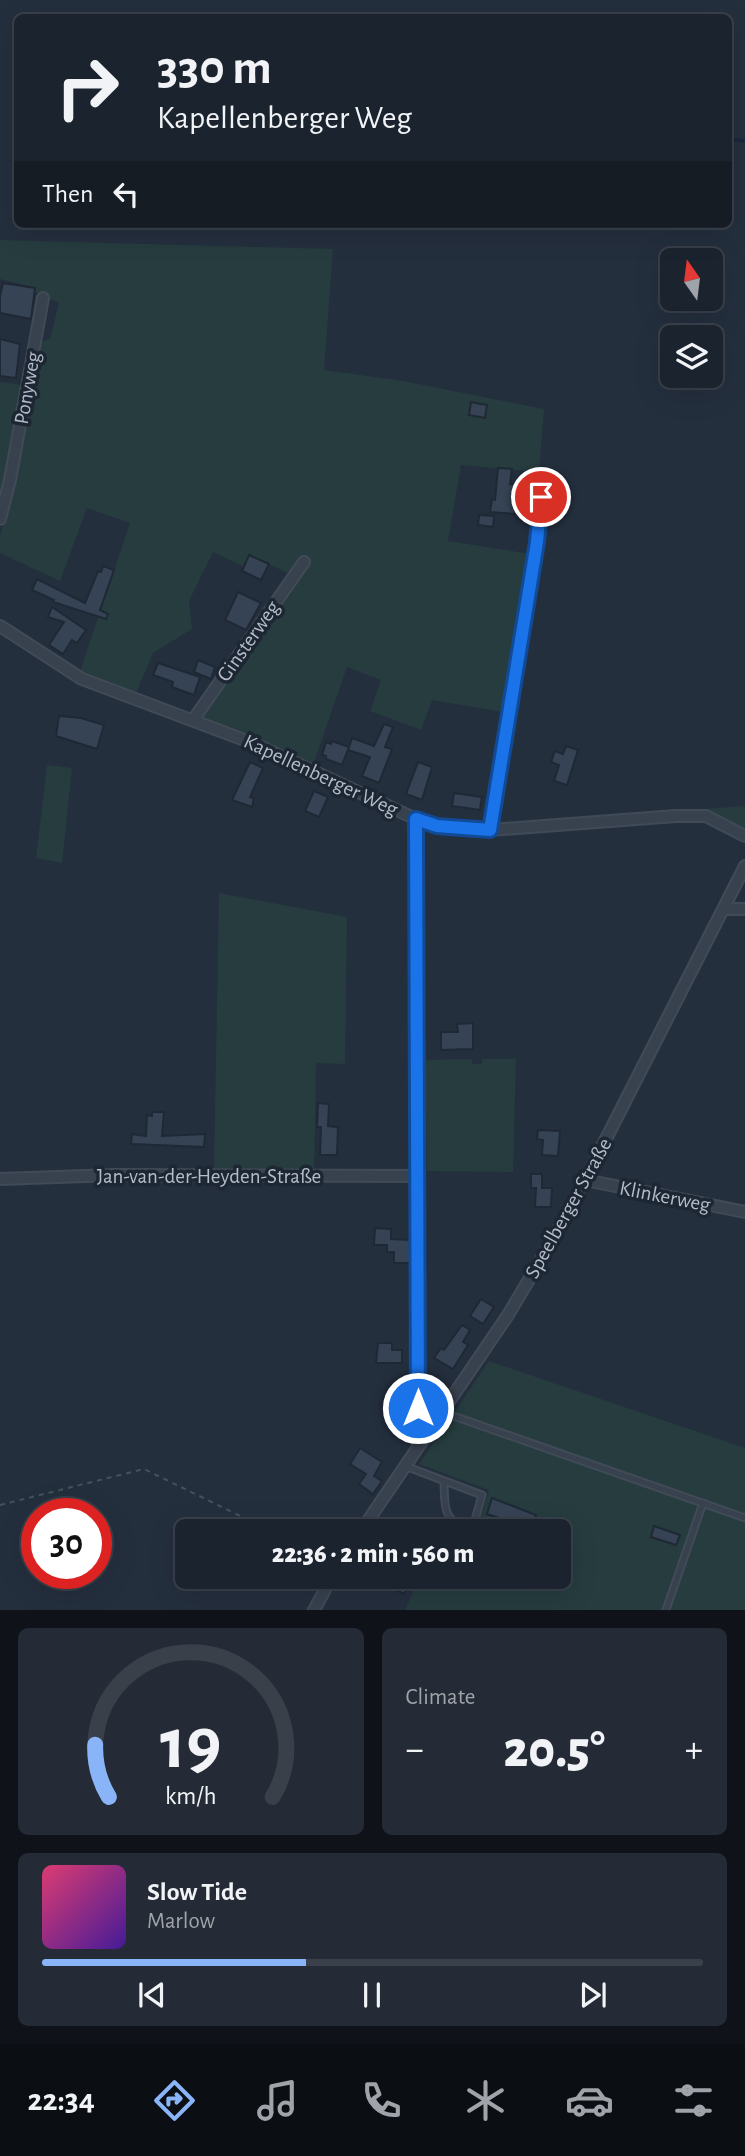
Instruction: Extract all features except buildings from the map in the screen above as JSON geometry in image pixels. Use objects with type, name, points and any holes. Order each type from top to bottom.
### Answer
[{"type":"street","name":"Ponyweg","points":[[0,519],[10,480],[43,298]]},
{"type":"street","points":[[490,830],[537,542],[543,474]]},
{"type":"street","name":"Ginsterweg","points":[[193,720],[304,562]]},
{"type":"street","name":"Kapellenberger Weg","points":[[0,626],[82,679],[255,744],[416,819],[437,826],[490,830],[706,816],[745,836]]},
{"type":"street","points":[[416,819],[418,1408],[430,1430]]},
{"type":"street","name":"Speelberger Straße","points":[[369,1519],[508,1315],[549,1246],[745,866]]},
{"type":"street","points":[[724,909],[745,909]]},
{"type":"street","name":"Jan-van-der-Heyden-Straße","points":[[0,1179],[114,1175],[418,1176]]},
{"type":"street","name":"Klinkerweg","points":[[585,1180],[745,1212]]},
{"type":"street","points":[[314,1610],[325,1589]]},
{"type":"lane","points":[[442,1412],[745,1518]]},
{"type":"lane","points":[[405,1466],[482,1495],[473,1519]]},
{"type":"lane","points":[[444,1481],[444,1506],[450,1519]]},
{"type":"lane","points":[[666,1610],[703,1503]]},
{"type":"path","points":[[0,1505],[144,1469],[246,1519]]},
{"type":"green space","points":[[0,240],[333,249],[324,370],[403,381],[544,409],[539,472],[461,465],[448,541],[531,554],[503,712],[432,700],[421,730],[370,711],[381,680],[347,667],[313,765],[256,739],[203,720],[201,714],[290,574],[249,555],[243,566],[213,552],[189,601],[192,629],[153,653],[136,693],[80,671],[130,523],[87,508],[60,581],[0,553],[0,536],[14,484],[39,342],[50,339],[59,303],[35,292],[35,288],[0,279]]},
{"type":"green space","points":[[0,382],[23,385],[0,501]]},
{"type":"green space","points":[[47,765],[72,768],[62,863],[36,858]]},
{"type":"green space","points":[[745,806],[745,828],[710,813],[691,810]]},
{"type":"green space","points":[[219,893],[347,917],[345,1064],[316,1063],[314,1171],[214,1170]]},
{"type":"green space","points":[[472,1059],[472,1064],[482,1064],[482,1059],[516,1059],[513,1172],[427,1171],[425,1060]]},
{"type":"green space","points":[[489,1361],[745,1448],[745,1610],[405,1610],[414,1589],[571,1589],[571,1519],[481,1519],[489,1490],[419,1464]]},
{"type":"waterway","points":[[732,139],[745,141]]},
{"type":"route","points":[[418,1408],[416,819],[437,826],[490,830],[537,542],[541,497]]}]
